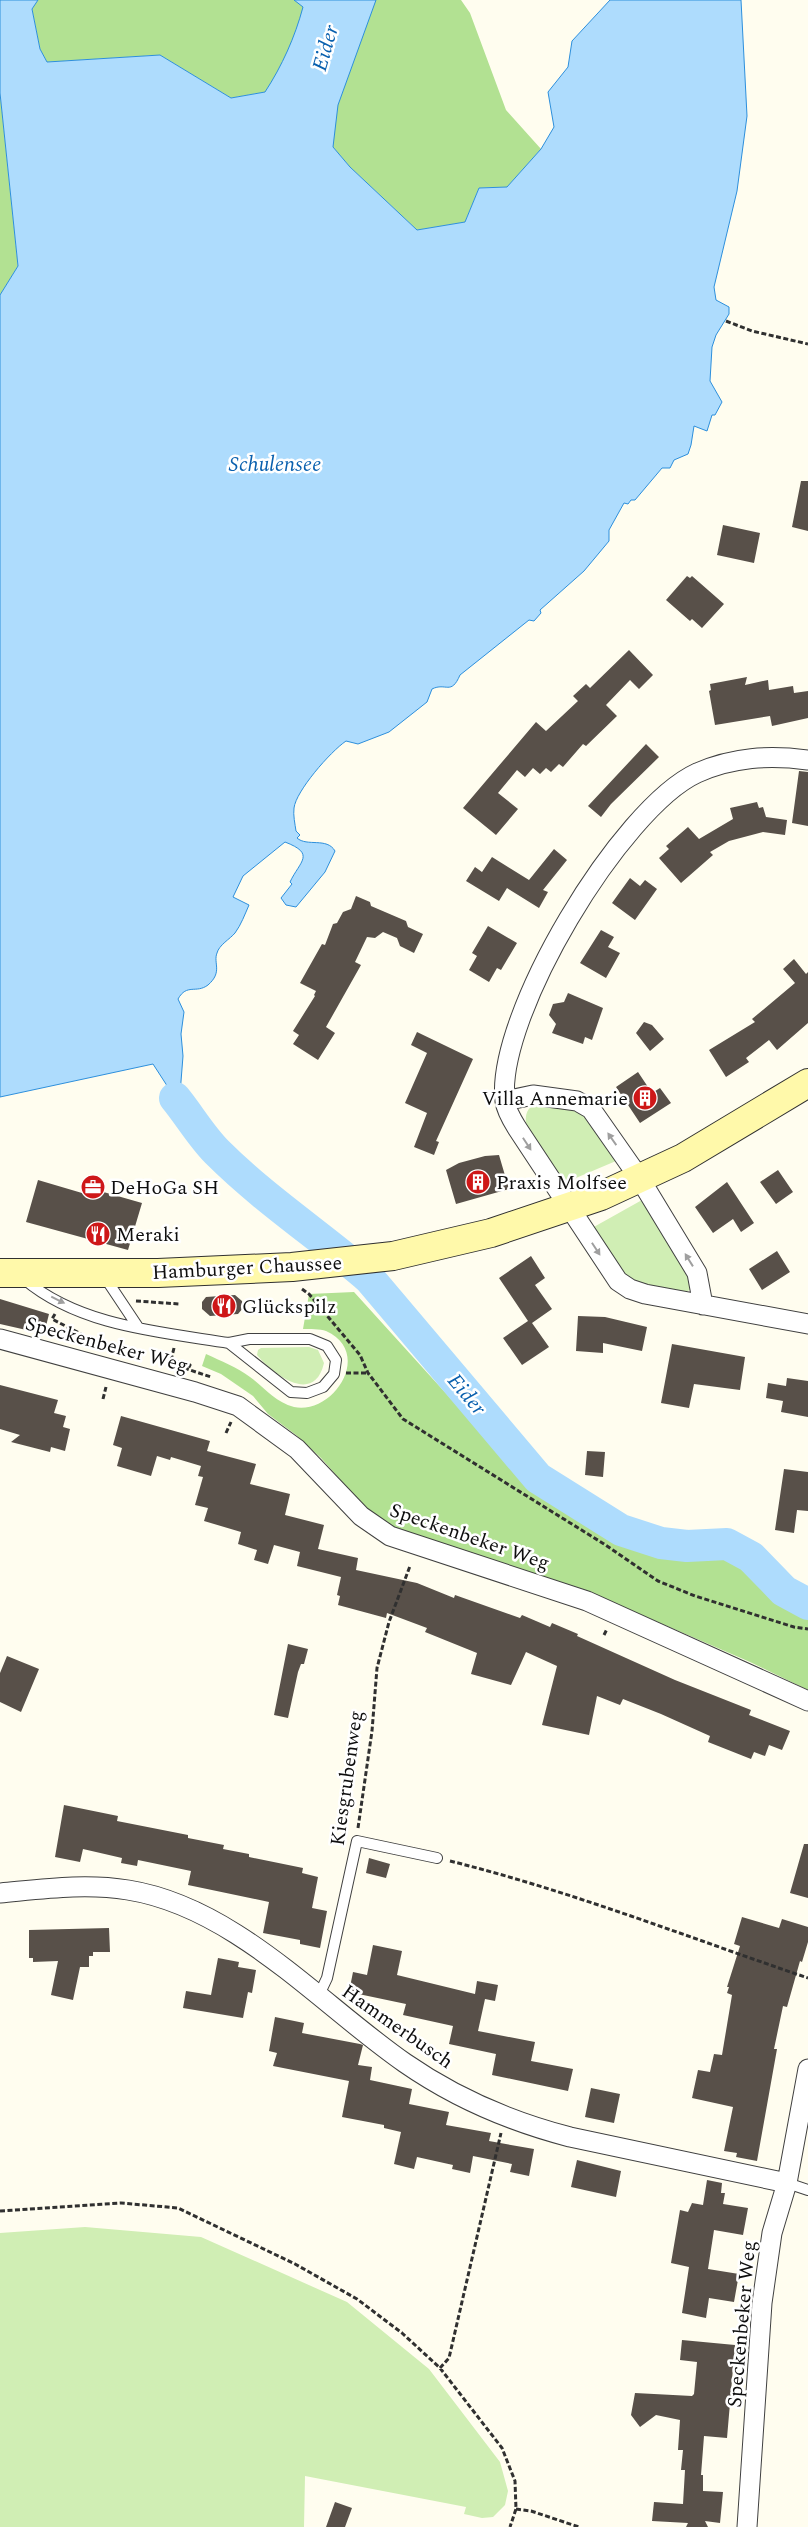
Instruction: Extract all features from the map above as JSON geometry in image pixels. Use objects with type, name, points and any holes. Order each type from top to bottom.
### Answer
[{"type":"main road","name":"Hamburger Chaussee","points":[[9,1273],[158,1273],[283,1268],[393,1256],[491,1233],[569,1208],[640,1179],[683,1158],[808,1083]]},
{"type":"street","points":[[808,760],[774,756],[735,760],[696,774],[657,802],[619,844],[589,885],[550,952],[531,992],[521,1016],[510,1056],[505,1100],[517,1128],[611,1273],[630,1289],[703,1306],[808,1324]]},
{"type":"street","points":[[505,1100],[533,1095],[577,1101],[591,1110],[640,1179],[697,1273],[703,1306]]},
{"type":"street","name":"Speckenbeker Weg","points":[[0,1339],[195,1392],[238,1406],[253,1415],[297,1449],[362,1516],[390,1536],[587,1600],[808,1701]]},
{"type":"street","name":"Hammerbusch","points":[[0,1893],[69,1886],[129,1890],[157,1897],[210,1919],[228,1930],[405,2063],[454,2092],[505,2116],[541,2130],[570,2137],[787,2183]]},
{"type":"street","name":"Speckenbeker Weg","points":[[747,2527],[762,2303],[772,2233],[787,2183],[808,2069]]},
{"type":"lane","points":[[102,1272],[138,1327]]},
{"type":"lane","points":[[9,1273],[58,1301],[106,1320],[229,1342],[249,1339],[310,1339],[327,1346],[336,1360],[334,1374],[323,1387],[307,1394],[290,1392],[229,1342]]},
{"type":"lane","points":[[357,1841],[437,1858]]},
{"type":"lane","name":"Kiesgrubenweg","points":[[318,1996],[327,1978],[357,1841]]},
{"type":"lane","points":[[787,2183],[808,2190]]},
{"type":"path","points":[[726,321],[752,331],[808,344]]},
{"type":"path","points":[[283,1268],[309,1294],[360,1355],[368,1372],[403,1419],[604,1544],[658,1582],[695,1596],[808,1629]]},
{"type":"path","points":[[173,1361],[190,1365],[188,1369]]},
{"type":"path","points":[[334,1374],[368,1372]]},
{"type":"path","name":"Kiesgrubenweg","points":[[357,1841],[372,1731],[377,1668],[389,1622],[410,1566]]},
{"type":"path","points":[[437,1858],[495,1873],[808,1978]]},
{"type":"path","points":[[440,2368],[449,2358],[505,2116]]},
{"type":"path","points":[[0,2211],[121,2202],[178,2208],[295,2264],[357,2299],[402,2333],[440,2368],[502,2448],[515,2481],[516,2509],[510,2527]]},
{"type":"path","points":[[516,2509],[531,2511],[579,2527]]},
{"type":"green space","points":[[38,0],[461,0],[470,13],[506,110],[541,149],[507,187],[479,188],[465,222],[417,230],[350,167],[333,147],[265,92],[231,98],[160,55],[47,62],[40,49],[32,9]]},
{"type":"green space","points":[[0,93],[18,266],[0,295]]},
{"type":"green space","points":[[539,1103],[575,1108],[584,1114],[616,1161],[564,1183],[526,1125],[528,1111],[532,1106]]},
{"type":"green space","points":[[642,1200],[695,1282],[691,1289],[683,1294],[629,1280],[592,1228]]},
{"type":"green space","points":[[354,1292],[530,1486],[649,1553],[722,1554],[744,1568],[777,1603],[808,1619],[808,1690],[750,1662],[591,1593],[515,1567],[415,1537],[388,1525],[367,1510],[321,1458],[296,1435],[268,1414],[253,1396],[221,1374],[202,1366],[206,1354],[229,1364],[250,1377],[287,1405],[309,1407],[322,1402],[334,1392],[343,1380],[347,1367],[347,1353],[340,1341],[326,1331],[303,1329],[309,1294]]},
{"type":"green space","points":[[309,1347],[318,1350],[324,1363],[319,1376],[312,1383],[293,1382],[283,1377],[264,1363],[257,1355],[258,1350],[261,1348]]},
{"type":"green space","points":[[85,2227],[201,2237],[347,2302],[429,2369],[500,2462],[508,2491],[505,2505],[493,2517],[482,2518],[464,2514],[466,2507],[305,2476],[304,2527],[0,2527],[0,2233]]},
{"type":"water","name":"Schulensee","points":[[0,0],[38,0],[32,9],[40,49],[47,62],[160,55],[231,98],[265,92],[287,51],[300,18],[303,7],[294,0],[376,0],[338,105],[333,147],[350,167],[417,230],[465,222],[479,188],[507,187],[541,149],[554,127],[548,92],[568,67],[572,41],[610,0],[741,0],[747,116],[737,191],[714,287],[716,300],[729,307],[729,314],[716,335],[712,347],[710,381],[722,402],[715,415],[712,415],[707,431],[694,426],[688,454],[674,460],[670,468],[662,468],[635,500],[631,500],[628,504],[624,503],[609,530],[609,541],[584,571],[540,610],[541,613],[534,621],[529,620],[460,675],[451,687],[432,689],[427,702],[389,732],[358,744],[346,741],[331,754],[307,782],[294,808],[296,831],[300,835],[297,838],[306,842],[327,844],[335,851],[325,872],[296,907],[286,905],[281,898],[292,884],[290,882],[303,859],[303,854],[295,846],[285,842],[243,876],[233,897],[249,905],[237,930],[218,950],[216,957],[217,968],[213,980],[204,988],[185,991],[178,999],[184,1012],[181,1034],[183,1056],[180,1094],[175,1098],[153,1064],[0,1097],[0,295],[18,266],[0,93]]},
{"type":"building","points":[[801,481],[808,481],[808,531],[792,527]]},
{"type":"building","points":[[723,525],[760,533],[754,563],[717,555]]},
{"type":"building","points":[[687,576],[690,578],[692,576],[724,604],[702,628],[692,619],[690,621],[666,600]]},
{"type":"building","points":[[629,650],[653,675],[639,689],[630,680],[606,705],[617,716],[586,746],[583,744],[563,767],[559,764],[551,772],[546,768],[540,774],[533,768],[525,777],[517,770],[498,793],[518,809],[496,835],[463,808],[536,722],[546,731],[578,701],[573,696],[586,684],[590,688]]},
{"type":"building","points":[[747,677],[745,685],[768,680],[769,690],[793,686],[794,693],[808,691],[808,718],[772,726],[770,716],[715,725],[709,691],[711,690],[710,684]]},
{"type":"building","points":[[646,744],[659,757],[611,804],[601,817],[588,806]]},
{"type":"building","points":[[799,771],[808,772],[808,826],[792,823]]},
{"type":"building","points":[[757,802],[759,808],[763,807],[766,817],[787,820],[785,835],[763,832],[729,841],[710,852],[713,855],[681,883],[659,858],[669,849],[666,846],[688,827],[699,839],[733,819],[730,808]]},
{"type":"building","points":[[554,849],[567,860],[543,890],[548,892],[539,908],[507,888],[499,901],[466,881],[475,867],[482,872],[492,857],[529,880]]},
{"type":"building","points":[[630,878],[640,886],[645,880],[657,889],[635,920],[612,903]]},
{"type":"building","points":[[356,896],[370,902],[371,906],[406,921],[408,927],[423,934],[414,953],[400,946],[397,938],[383,932],[375,938],[367,937],[355,962],[361,965],[326,1027],[335,1033],[318,1060],[293,1044],[299,1035],[293,1031],[315,996],[316,991],[300,983],[322,944],[325,945],[333,924],[337,923],[343,912],[351,909]]},
{"type":"building","points":[[488,926],[517,943],[501,970],[497,968],[489,982],[469,970],[477,956],[472,953]]},
{"type":"building","points":[[601,930],[614,937],[608,947],[620,953],[606,978],[580,963]]},
{"type":"building","points":[[794,959],[806,974],[808,972],[808,1023],[777,1050],[769,1040],[746,1058],[749,1062],[726,1077],[709,1050],[755,1022],[752,1019],[795,983],[783,969]]},
{"type":"building","points":[[568,993],[603,1008],[592,1040],[585,1037],[583,1044],[552,1033],[556,1024],[549,1015],[553,1004],[564,1002]]},
{"type":"building","points":[[644,1022],[652,1025],[664,1039],[650,1051],[636,1033]]},
{"type":"building","points":[[417,1032],[473,1059],[436,1141],[439,1142],[434,1155],[414,1147],[427,1113],[405,1103],[427,1053],[411,1045]]},
{"type":"building","name":"Villa Annemarie","points":[[638,1072],[652,1093],[660,1088],[671,1103],[640,1123],[616,1087]]},
{"type":"building","name":"Praxis Molfsee","points":[[499,1155],[509,1189],[456,1204],[446,1170],[459,1163],[485,1156]]},
{"type":"building","points":[[778,1170],[793,1192],[776,1204],[760,1182]]},
{"type":"building","points":[[38,1180],[82,1193],[85,1181],[102,1186],[100,1191],[142,1203],[128,1250],[26,1222]]},
{"type":"building","points":[[727,1182],[754,1223],[741,1232],[733,1219],[713,1233],[695,1207]]},
{"type":"building","points":[[777,1251],[790,1272],[762,1290],[749,1269]]},
{"type":"building","points":[[531,1256],[545,1278],[535,1285],[552,1309],[532,1323],[549,1347],[522,1365],[503,1338],[528,1321],[499,1278]]},
{"type":"building","points":[[235,1295],[242,1301],[243,1308],[238,1314],[210,1316],[202,1309],[202,1302],[206,1297]]},
{"type":"building","points":[[0,1299],[49,1314],[44,1334],[0,1324]]},
{"type":"building","points":[[578,1316],[605,1317],[647,1327],[642,1351],[603,1343],[603,1353],[576,1351]]},
{"type":"building","points":[[672,1344],[745,1357],[740,1390],[694,1384],[689,1408],[661,1403]]},
{"type":"building","points":[[787,1378],[808,1381],[808,1417],[781,1412],[783,1401],[766,1398],[768,1383],[786,1386]]},
{"type":"building","points":[[0,1385],[58,1400],[54,1413],[66,1416],[63,1427],[70,1429],[65,1451],[51,1447],[50,1452],[11,1442],[20,1435],[0,1429]]},
{"type":"building","points":[[121,1416],[210,1441],[207,1451],[256,1464],[250,1484],[290,1494],[285,1515],[324,1525],[318,1549],[358,1558],[356,1570],[417,1583],[454,1598],[455,1595],[520,1618],[522,1615],[550,1627],[552,1623],[675,1680],[751,1710],[749,1715],[790,1731],[782,1750],[769,1745],[765,1756],[754,1752],[751,1759],[708,1742],[710,1736],[661,1714],[623,1699],[620,1705],[597,1696],[589,1735],[542,1725],[557,1666],[526,1652],[511,1685],[471,1674],[477,1653],[425,1632],[427,1628],[387,1613],[386,1618],[338,1605],[340,1596],[337,1595],[341,1577],[297,1566],[300,1552],[274,1545],[268,1564],[254,1560],[257,1550],[238,1544],[241,1532],[204,1521],[208,1508],[195,1505],[203,1477],[198,1476],[201,1466],[171,1457],[170,1460],[157,1456],[151,1476],[117,1466],[122,1448],[113,1445]]},
{"type":"building","points":[[587,1451],[605,1452],[603,1477],[585,1475]]},
{"type":"building","points":[[784,1469],[808,1472],[808,1511],[797,1510],[794,1533],[775,1530]]},
{"type":"building","points":[[288,1644],[308,1649],[304,1664],[301,1664],[298,1672],[288,1718],[274,1715]]},
{"type":"building","points":[[7,1656],[39,1669],[21,1712],[0,1702],[0,1673]]},
{"type":"building","points":[[64,1805],[118,1816],[117,1821],[188,1835],[188,1838],[224,1845],[223,1849],[249,1854],[249,1857],[303,1868],[302,1873],[318,1877],[312,1908],[327,1911],[320,1948],[300,1944],[300,1940],[263,1933],[269,1902],[188,1885],[191,1871],[138,1860],[137,1866],[121,1863],[122,1858],[83,1849],[80,1862],[55,1857]]},
{"type":"building","points":[[804,1844],[808,1844],[808,1898],[790,1893]]},
{"type":"building","points":[[369,1858],[390,1864],[386,1878],[366,1873]]},
{"type":"building","points":[[742,1917],[779,1928],[782,1919],[808,1927],[808,1942],[802,1962],[800,1961],[787,2007],[783,2006],[774,2049],[777,2049],[757,2161],[736,2157],[737,2153],[724,2151],[733,2107],[692,2098],[698,2070],[710,2072],[714,2054],[722,2055],[732,1995],[727,1993],[729,1987],[727,1987],[740,1946],[734,1944]]},
{"type":"building","points":[[109,1928],[110,1952],[93,1952],[93,1956],[89,1956],[89,1967],[80,1967],[73,2000],[51,1995],[58,1961],[33,1962],[33,1958],[29,1958],[29,1930]]},
{"type":"building","points":[[373,1945],[402,1951],[397,1975],[475,1994],[477,1981],[498,1985],[495,2001],[485,1999],[478,2031],[535,2042],[531,2061],[573,2069],[568,2091],[492,2075],[496,2054],[449,2044],[453,2026],[403,2015],[406,2004],[349,1992],[353,1972],[367,1975]]},
{"type":"building","points":[[218,1958],[239,1962],[238,1967],[256,1970],[252,1993],[248,1992],[243,2018],[183,2008],[186,1991],[211,1995]]},
{"type":"building","points":[[275,2017],[304,2023],[302,2033],[363,2045],[358,2065],[372,2067],[370,2080],[412,2089],[409,2104],[449,2112],[446,2125],[491,2133],[489,2141],[534,2149],[529,2176],[510,2172],[512,2164],[473,2156],[470,2173],[452,2169],[453,2165],[417,2157],[414,2169],[394,2164],[401,2132],[384,2128],[384,2125],[342,2117],[349,2081],[273,2066],[277,2053],[269,2051]]},
{"type":"building","points":[[591,2088],[620,2094],[614,2123],[585,2117]]},
{"type":"building","points":[[577,2160],[621,2171],[616,2197],[571,2187]]},
{"type":"building","points":[[707,2180],[722,2183],[721,2193],[725,2193],[723,2204],[748,2208],[743,2235],[714,2230],[708,2269],[739,2274],[734,2302],[709,2298],[706,2318],[682,2313],[689,2267],[671,2263],[680,2210],[688,2212],[692,2203],[703,2205]]},
{"type":"building","points":[[682,2340],[735,2345],[727,2438],[704,2436],[701,2475],[703,2475],[703,2491],[723,2492],[720,2523],[705,2521],[708,2527],[686,2527],[688,2523],[652,2521],[654,2502],[683,2504],[685,2470],[681,2470],[683,2450],[678,2450],[680,2420],[656,2415],[640,2427],[631,2415],[635,2393],[692,2396],[694,2394],[697,2362],[680,2360]]},
{"type":"building","points":[[335,2502],[352,2508],[345,2527],[326,2527]]},
{"type":"waterway","name":"Eider","points":[[175,1098],[211,1146],[235,1169],[369,1278],[538,1478],[621,1530],[661,1543],[687,1546],[727,1544],[751,1557],[784,1591],[808,1604]]},
{"type":"place","name":"Villa Annemarie","points":[[645,1098]]},
{"type":"place","name":"Praxis Molfsee","points":[[478,1182]]},
{"type":"place","name":"DeHoGa SH","points":[[93,1187]]},
{"type":"place","name":"Meraki","points":[[98,1234]]},
{"type":"place","name":"Glückspilz","points":[[224,1306]]}]
